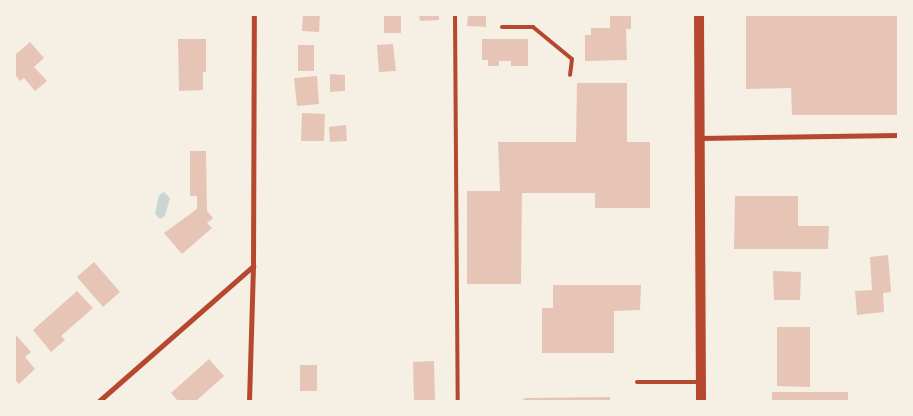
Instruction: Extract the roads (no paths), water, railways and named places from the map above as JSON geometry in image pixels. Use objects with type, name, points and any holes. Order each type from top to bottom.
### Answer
[{"type":"main road","points":[[699,15],[701,401]]},
{"type":"street","points":[[249,401],[253,266],[254,15]]},
{"type":"street","points":[[700,138],[898,135]]},
{"type":"street","points":[[99,401],[253,266]]},
{"type":"lane","points":[[455,15],[458,401]]},
{"type":"lane","points":[[502,27],[533,27],[572,58],[570,75]]},
{"type":"lane","points":[[637,382],[701,382]]}]
